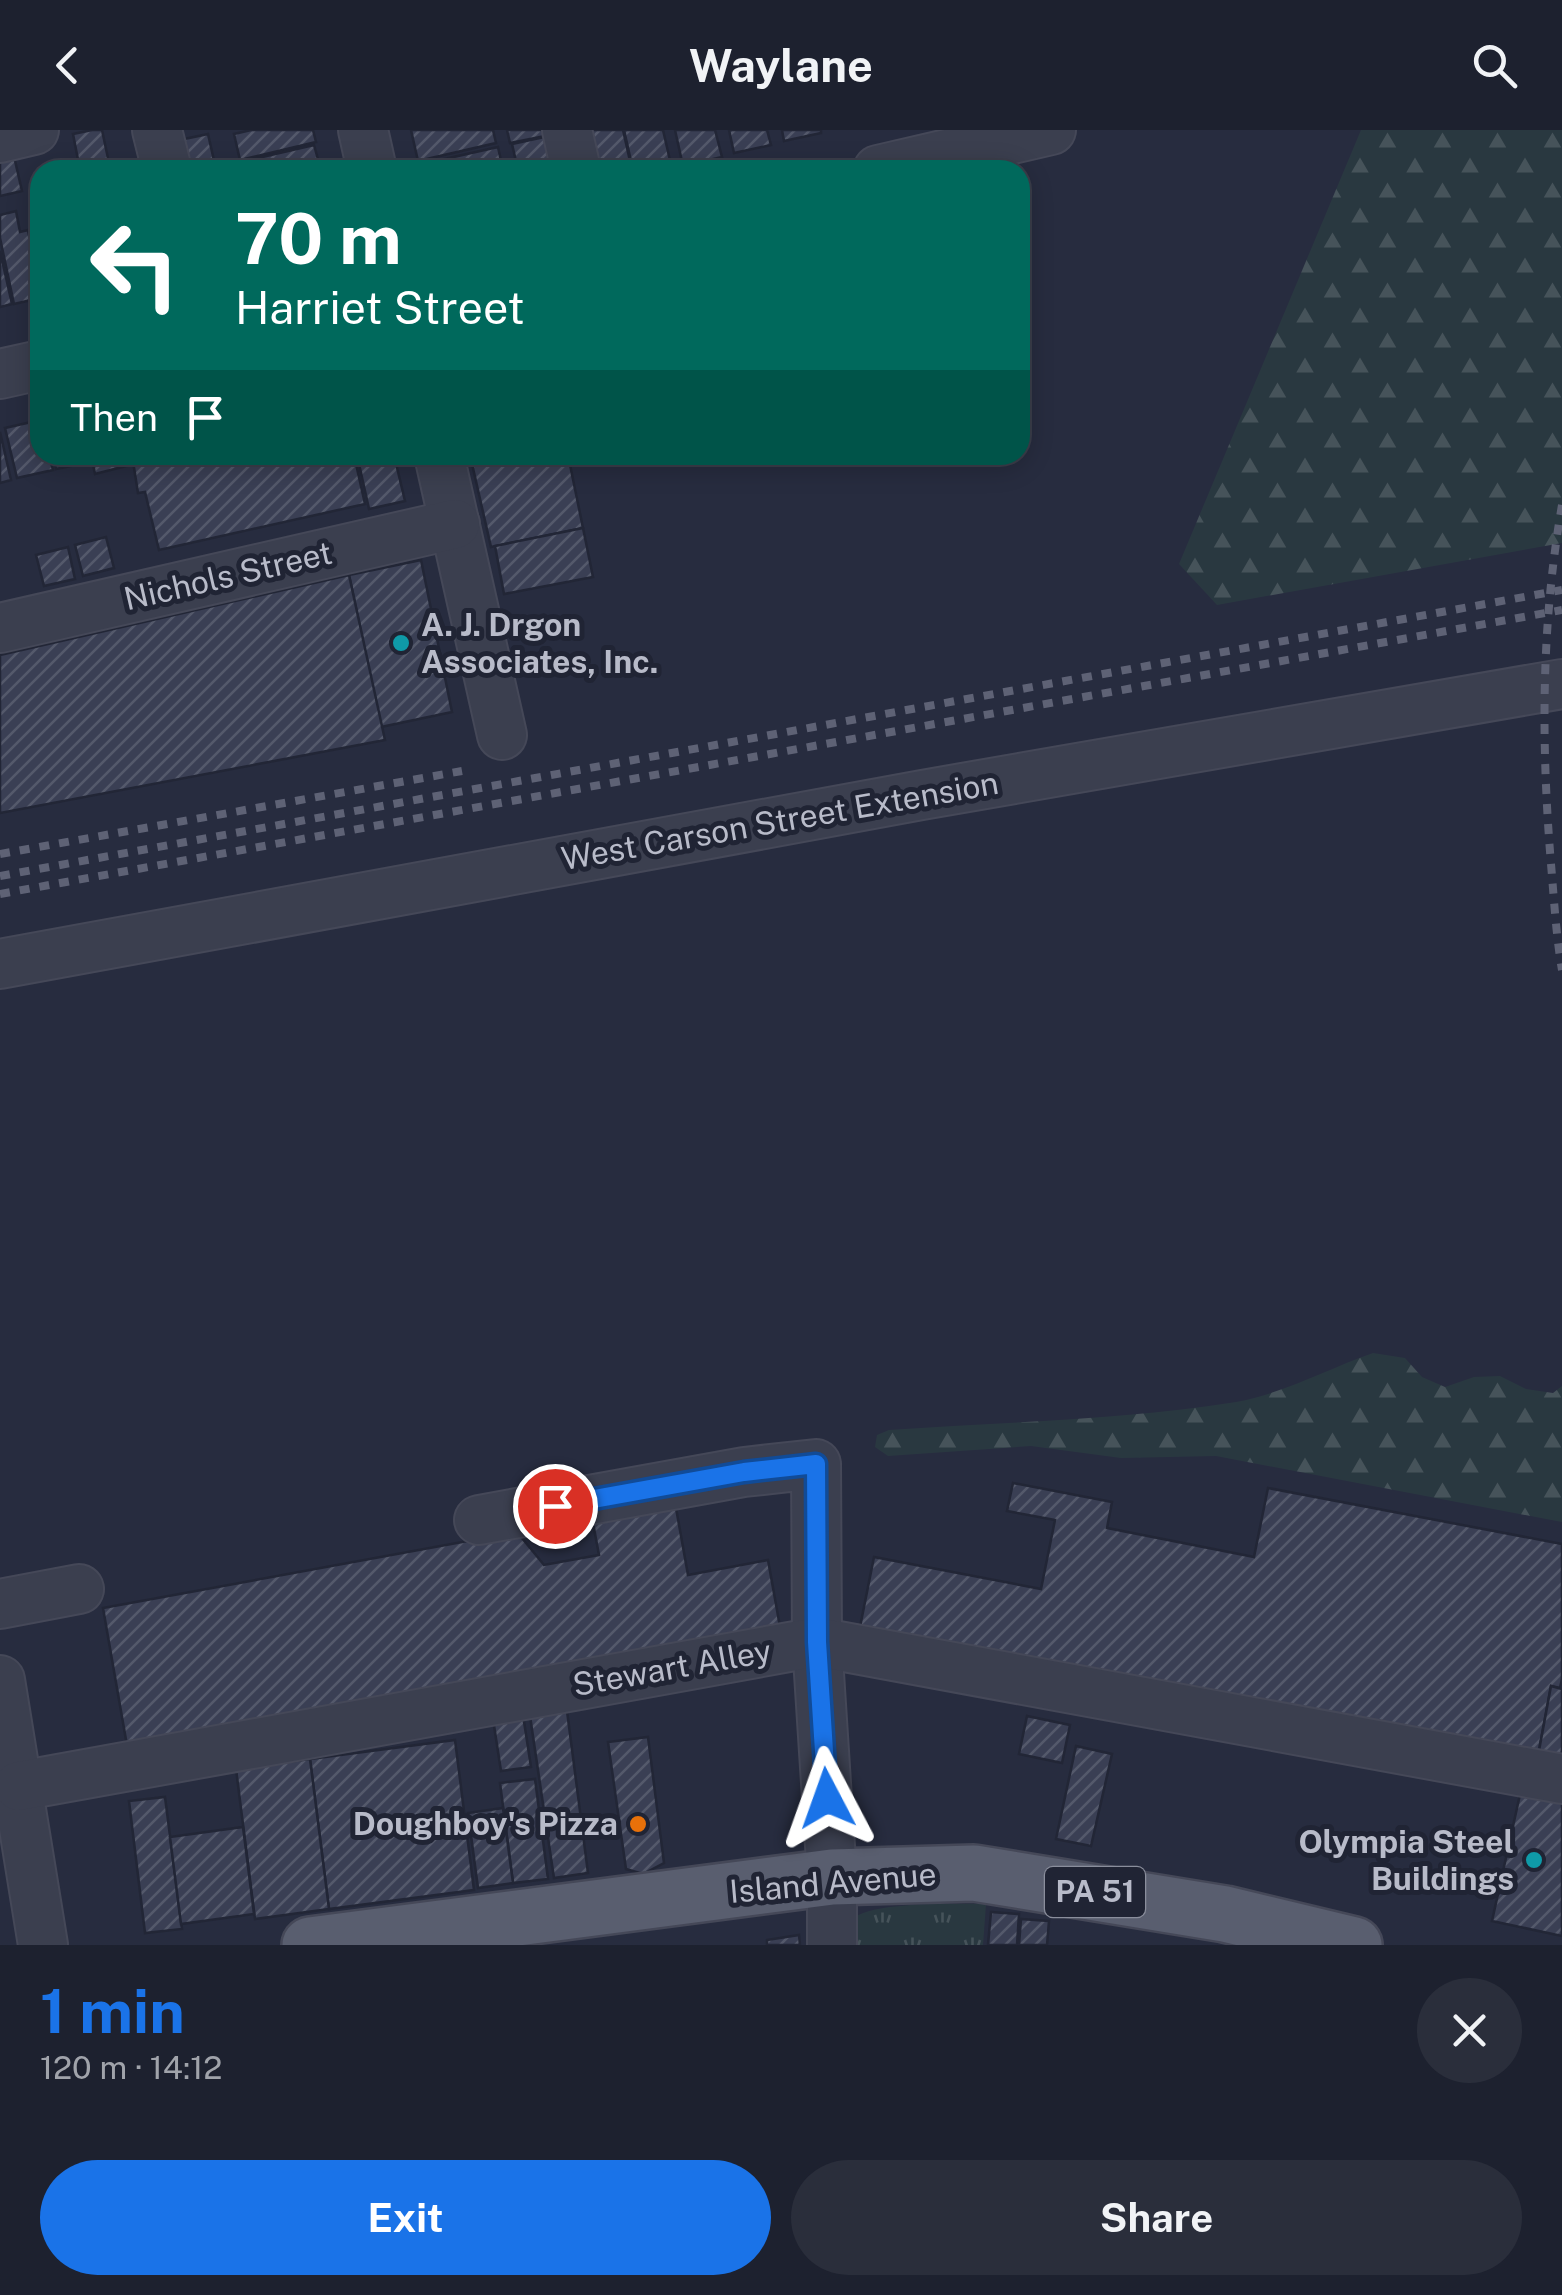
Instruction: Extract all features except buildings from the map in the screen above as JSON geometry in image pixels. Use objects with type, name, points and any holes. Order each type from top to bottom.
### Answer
[{"type":"main road","name":"Island Avenue","points":[[310,1945],[544,1930],[832,1876],[974,1873],[1225,1914],[1354,1945]]},
{"type":"street","points":[[0,138],[34,130]]},
{"type":"street","points":[[157,130],[164,160]]},
{"type":"street","points":[[363,130],[370,160]]},
{"type":"street","points":[[566,130],[574,160]]},
{"type":"street","points":[[896,160],[926,144],[1051,130]]},
{"type":"street","points":[[0,374],[30,367]]},
{"type":"street","points":[[441,465],[502,735]]},
{"type":"street","name":"Nichols Street","points":[[0,628],[455,524]]},
{"type":"street","name":"West Carson Street Extension","points":[[0,964],[922,794],[1562,684]]},
{"type":"street","points":[[479,1520],[744,1472],[816,1464],[817,1642],[832,1876],[832,1945]]},
{"type":"street","points":[[0,1604],[79,1589]]},
{"type":"street","name":"Stewart Alley","points":[[19,1786],[817,1642],[1562,1779]]},
{"type":"street","points":[[0,1680],[43,1945]]},
{"type":"green space","points":[[1361,130],[1562,130],[1562,543],[1217,605],[1179,564]]},
{"type":"green space","points":[[1373,1353],[1405,1358],[1422,1377],[1445,1387],[1474,1377],[1500,1376],[1526,1389],[1553,1393],[1562,1386],[1562,1522],[1216,1456],[1121,1458],[1031,1446],[888,1456],[875,1447],[877,1435],[889,1430],[1106,1417],[1236,1402],[1289,1387]]},
{"type":"green space","points":[[986,1904],[983,1945],[853,1945],[852,1920],[876,1909]]},
{"type":"railway","points":[[1562,505],[1550,595],[1545,729],[1551,864],[1562,970]]},
{"type":"railway","points":[[0,876],[1562,590]]},
{"type":"railway","points":[[0,894],[1562,610]]},
{"type":"railway","points":[[0,854],[462,771]]},
{"type":"place","name":"A. J. Drgon Associates, Inc.","points":[[401,643]]},
{"type":"place","name":"Doughboy's Pizza","points":[[638,1824]]},
{"type":"place","name":"Olympia Steel Buildings","points":[[1534,1860]]},
{"type":"route","points":[[555,1506],[744,1472],[816,1464],[817,1642],[827,1798]]}]
